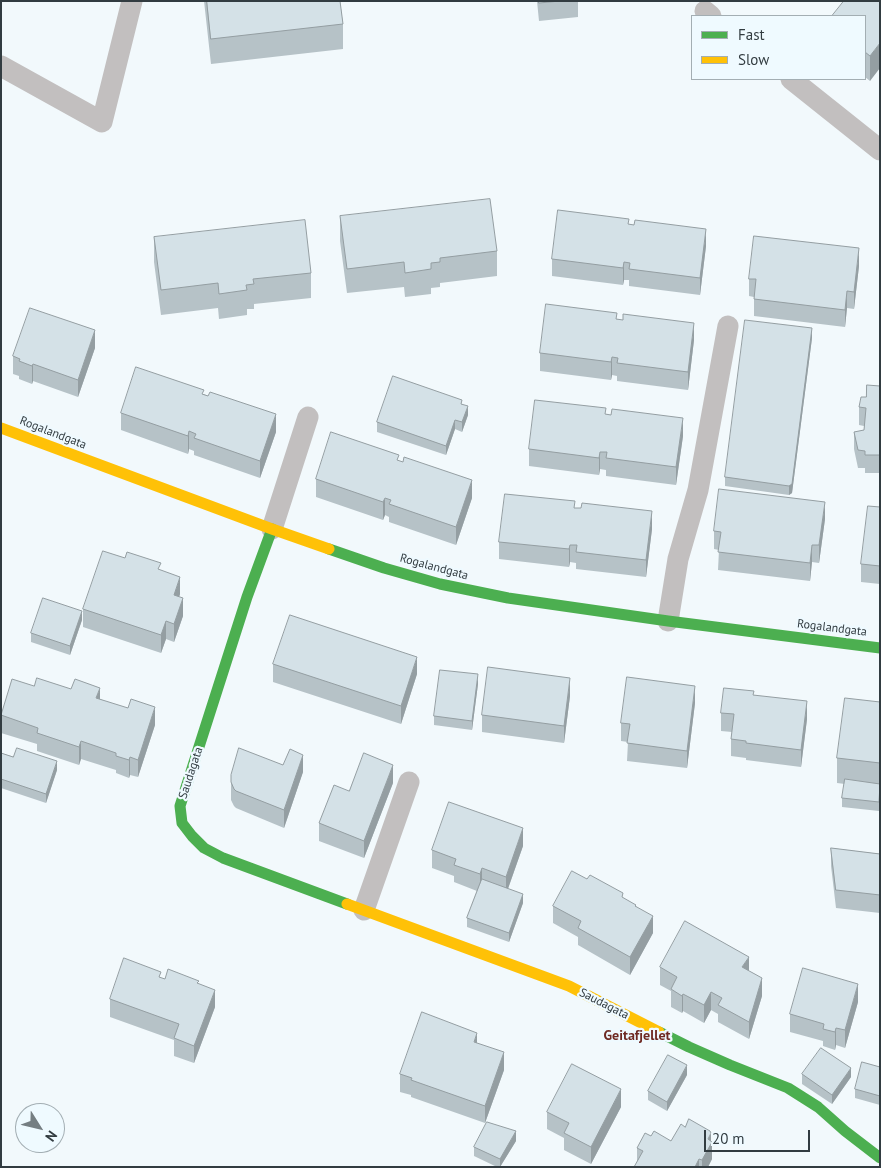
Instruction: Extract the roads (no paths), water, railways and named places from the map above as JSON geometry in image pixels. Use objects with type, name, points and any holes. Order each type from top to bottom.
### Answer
[{"type":"street","name":"Rogalandgata","points":[[1,428],[272,529],[384,568],[440,584],[508,598],[668,622],[880,648]]},
{"type":"street","name":"Saudagata","points":[[272,529],[247,597],[180,806],[182,823],[192,836],[204,848],[223,858],[569,986],[689,1047],[788,1088],[818,1107],[880,1158]]},
{"type":"lane","points":[[1,66],[102,122],[132,1]]},
{"type":"lane","points":[[792,80],[880,150]]},
{"type":"lane","points":[[668,622],[678,558],[698,490],[728,326]]},
{"type":"lane","points":[[272,529],[308,417]]},
{"type":"lane","points":[[364,910],[409,782]]},
{"type":"district","name":"Geitafjellet","points":[[637,1036]]}]
